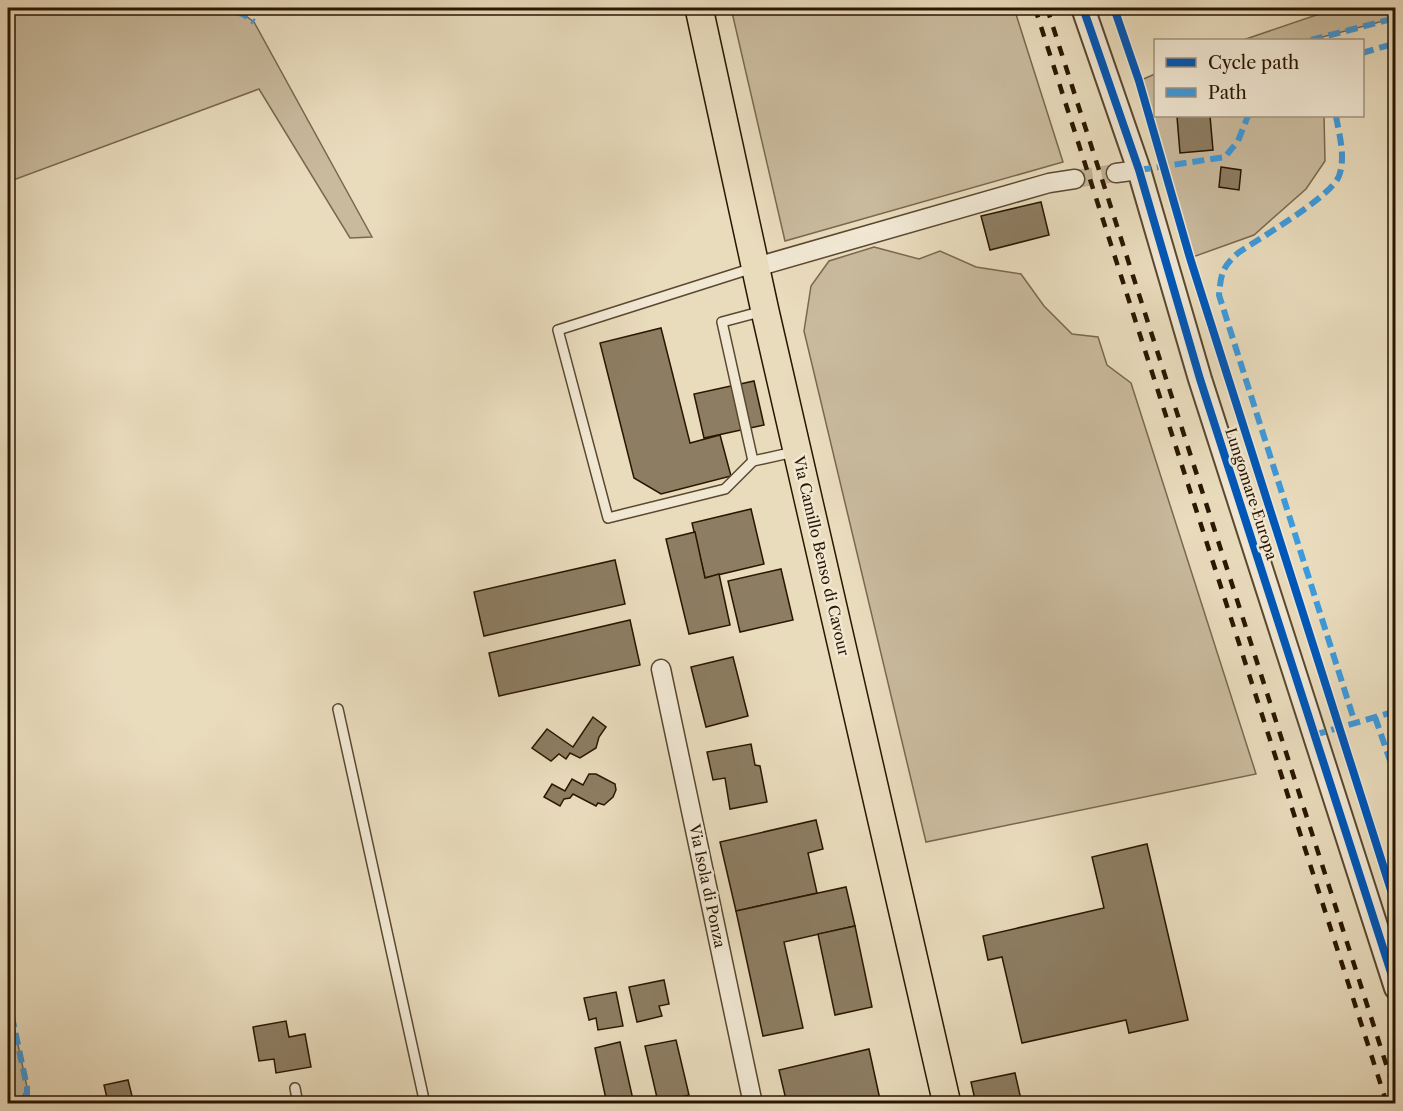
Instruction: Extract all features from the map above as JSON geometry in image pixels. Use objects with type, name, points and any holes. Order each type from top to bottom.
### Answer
[{"type":"main road","name":"Via Camillo Benso di Cavour","points":[[699,8],[765,311],[947,1104]]},
{"type":"street","name":"Lungomare Europa","points":[[1083,8],[1139,170],[1200,379],[1395,988]]},
{"type":"street","points":[[1116,173],[1139,170]]},
{"type":"street","points":[[756,267],[1049,183],[1075,179]]},
{"type":"street","name":"Via Isola di Ponza","points":[[661,669],[753,1104]]},
{"type":"lane","points":[[756,267],[558,330],[608,518],[725,489],[753,461],[797,451]]},
{"type":"lane","points":[[753,461],[722,322],[765,311]]},
{"type":"lane","points":[[338,709],[425,1104]]},
{"type":"lane","points":[[295,1088],[298,1104]]},
{"type":"shaded area","points":[[8,8],[219,8],[243,14],[254,22],[372,237],[350,238],[259,89],[8,182]]},
{"type":"shaded area","points":[[731,8],[1014,8],[1063,162],[785,241]]},
{"type":"shaded area","points":[[1337,8],[1395,8],[1395,18],[1315,39],[1246,39]]},
{"type":"shaded area","points":[[1154,74],[1154,117],[1324,117],[1325,161],[1306,189],[1254,235],[1190,258],[1139,81]]},
{"type":"shaded area","points":[[874,247],[919,259],[940,251],[976,267],[1021,274],[1044,306],[1072,334],[1098,337],[1107,365],[1131,383],[1256,774],[926,842],[804,331],[811,286],[829,261]]},
{"type":"shaded area","points":[[8,998],[27,1087],[20,1103],[8,1103]]},
{"type":"building","points":[[1177,117],[1210,117],[1213,150],[1180,153]]},
{"type":"building","points":[[1221,167],[1241,170],[1239,190],[1219,187]]},
{"type":"building","points":[[1041,202],[1049,235],[990,250],[981,216]]},
{"type":"building","points":[[661,328],[690,443],[720,435],[731,476],[661,494],[634,478],[600,343]]},
{"type":"building","points":[[754,381],[764,425],[704,438],[694,394]]},
{"type":"building","points":[[751,509],[764,564],[705,578],[692,523]]},
{"type":"building","points":[[695,532],[705,578],[719,574],[730,625],[689,634],[666,539]]},
{"type":"building","points":[[615,560],[625,604],[484,636],[474,592]]},
{"type":"building","points":[[781,569],[793,620],[740,632],[728,581]]},
{"type":"building","points":[[630,620],[640,665],[499,696],[489,653]]},
{"type":"building","points":[[733,657],[748,716],[706,727],[691,667]]},
{"type":"building","points":[[593,717],[606,727],[599,737],[596,748],[580,758],[570,753],[566,759],[559,754],[551,761],[532,748],[547,729],[573,747]]},
{"type":"building","points":[[751,744],[755,765],[760,766],[767,802],[730,809],[725,778],[713,780],[707,752]]},
{"type":"building","points":[[589,774],[596,774],[615,784],[616,790],[613,797],[604,805],[598,803],[596,806],[573,794],[570,798],[564,799],[560,806],[544,797],[552,784],[565,791],[572,779],[583,785]]},
{"type":"building","points":[[816,820],[823,849],[808,853],[817,893],[736,911],[720,842]]},
{"type":"building","points":[[1147,844],[1188,1020],[1129,1033],[1126,1020],[1022,1043],[1002,957],[988,960],[983,936],[1104,908],[1092,857]]},
{"type":"building","points":[[846,887],[855,926],[784,942],[803,1028],[763,1036],[736,911]]},
{"type":"building","points":[[855,926],[872,1007],[835,1015],[818,934]]},
{"type":"building","points":[[664,980],[669,1004],[659,1006],[662,1016],[637,1022],[629,987]]},
{"type":"building","points":[[616,992],[623,1026],[598,1030],[596,1018],[589,1020],[584,998]]},
{"type":"building","points":[[286,1021],[289,1037],[305,1034],[311,1067],[276,1073],[274,1059],[259,1061],[253,1027]]},
{"type":"building","points":[[676,1040],[689,1095],[658,1102],[645,1046]]},
{"type":"building","points":[[620,1042],[634,1104],[607,1104],[595,1048]]},
{"type":"building","points":[[869,1049],[881,1104],[787,1104],[779,1070]]},
{"type":"building","points":[[1015,1073],[1022,1104],[976,1104],[971,1082]]},
{"type":"building","points":[[128,1080],[134,1104],[92,1104],[92,1101],[107,1098],[104,1085]]},
{"type":"tunnel","points":[[1075,179],[1116,173]]},
{"type":"railway","points":[[1035,8],[1387,1104]]},
{"type":"railway","points":[[1047,8],[1396,1095]]},
{"type":"marked path","points":[[219,8],[243,14],[254,22]]},
{"type":"marked path","points":[[1315,39],[1396,18]]},
{"type":"marked path","points":[[1364,52],[1396,43]]},
{"type":"marked path","points":[[1139,170],[1225,157],[1238,141],[1248,117]]},
{"type":"marked path","points":[[1336,117],[1342,153],[1339,176],[1333,185],[1309,206],[1238,253],[1223,271],[1219,295],[1355,723]]},
{"type":"marked path","points":[[1314,735],[1396,711]]},
{"type":"marked path","points":[[1375,717],[1396,778]]},
{"type":"marked path","points":[[8,998],[27,1087],[27,1104]]},
{"type":"cycle path","points":[[1083,8],[1139,170],[1200,379],[1396,988]]},
{"type":"cycle path","points":[[1114,8],[1139,81],[1190,258],[1396,906]]}]
